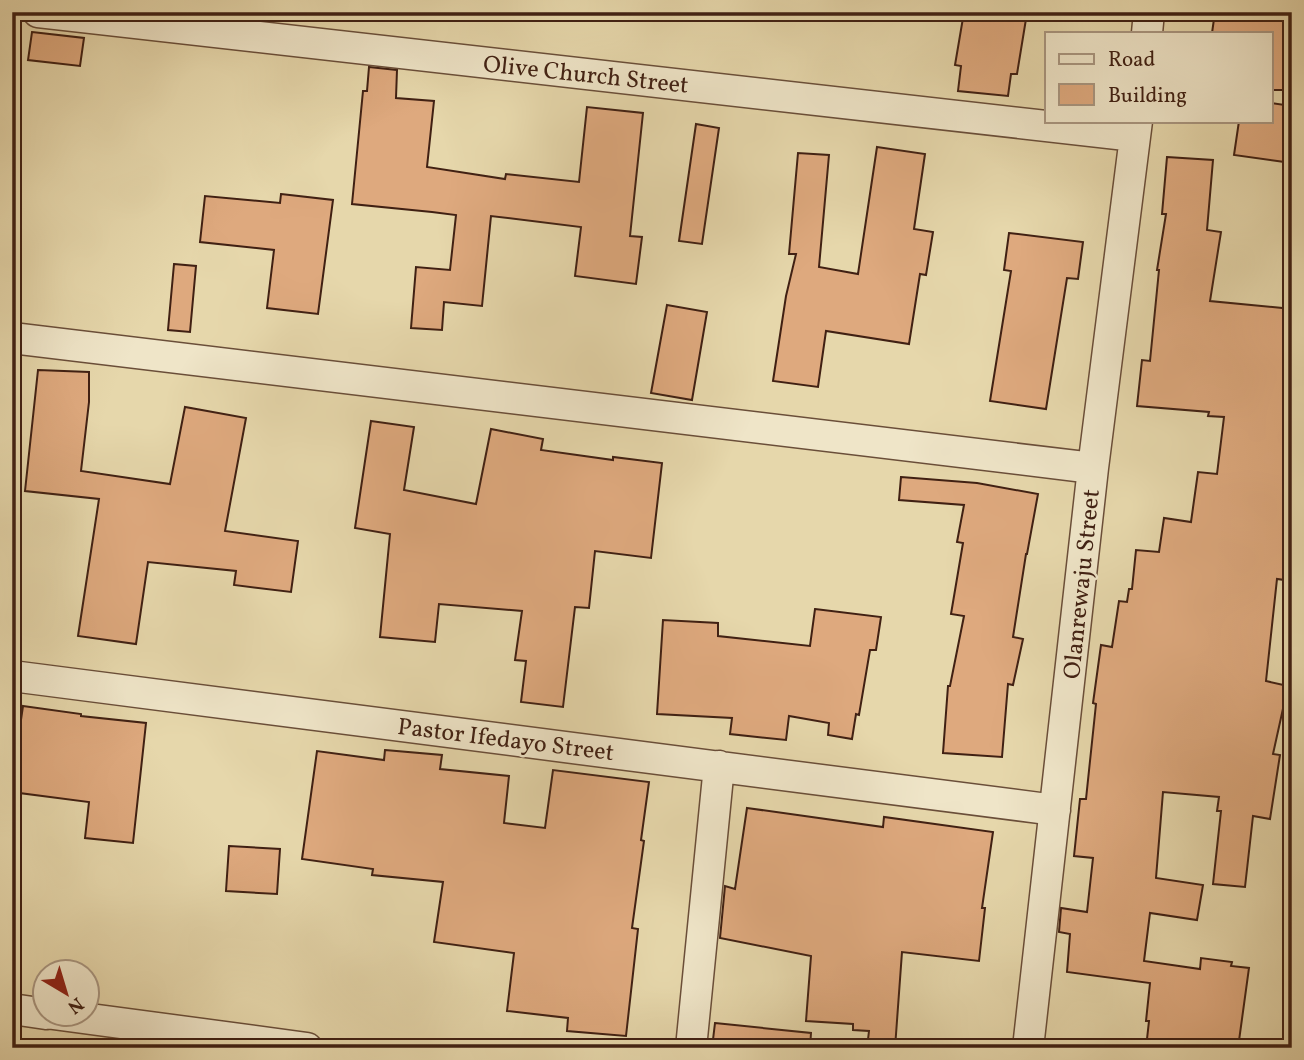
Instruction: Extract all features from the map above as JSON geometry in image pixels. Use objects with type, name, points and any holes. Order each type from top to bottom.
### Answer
[{"type":"street","name":"Olive Church Street","points":[[38,12],[1045,119]]},
{"type":"street","points":[[1147,32],[1149,12]]},
{"type":"street","name":"Olive Church Street","points":[[1070,122],[1136,129]]},
{"type":"street","name":"Olanrewaju Street","points":[[1028,1048],[1093,468],[1136,129]]},
{"type":"street","points":[[12,338],[1093,468]]},
{"type":"street","name":"Pastor Ifedayo Street","points":[[12,676],[1055,810]]},
{"type":"street","points":[[691,1048],[719,766]]},
{"type":"street","points":[[12,1009],[32,1012]]},
{"type":"street","points":[[102,1021],[307,1048]]},
{"type":"building","points":[[964,12],[1026,19],[1017,74],[1011,74],[1008,96],[958,91],[961,66],[955,65]]},
{"type":"building","points":[[1215,12],[1292,12],[1285,90],[1272,90],[1272,32],[1212,32]]},
{"type":"building","points":[[32,32],[84,38],[80,66],[28,60]]},
{"type":"building","points":[[369,67],[397,70],[396,98],[434,101],[427,167],[505,179],[506,174],[579,182],[587,107],[643,113],[630,236],[642,237],[636,284],[575,276],[581,227],[491,216],[482,306],[444,302],[442,330],[411,328],[416,267],[450,270],[456,215],[352,204],[363,91],[367,91]]},
{"type":"building","points":[[1272,103],[1292,106],[1292,163],[1234,155],[1239,122],[1272,122]]},
{"type":"building","points":[[696,124],[719,128],[702,244],[679,241]]},
{"type":"building","points":[[877,147],[925,154],[914,229],[933,232],[926,275],[920,274],[909,344],[826,331],[818,387],[773,381],[786,296],[796,254],[789,254],[798,153],[829,155],[819,267],[858,274]]},
{"type":"building","points":[[1167,157],[1213,160],[1207,230],[1221,232],[1210,301],[1292,309],[1292,581],[1277,579],[1266,681],[1288,686],[1273,754],[1280,755],[1270,819],[1253,816],[1245,887],[1213,884],[1221,811],[1217,811],[1219,797],[1163,792],[1156,878],[1203,885],[1197,920],[1150,913],[1144,961],[1200,969],[1201,958],[1232,962],[1231,966],[1249,968],[1238,1048],[1146,1048],[1150,983],[1067,972],[1070,934],[1059,932],[1061,908],[1087,912],[1093,858],[1074,856],[1080,799],[1086,799],[1096,704],[1093,703],[1101,645],[1112,647],[1119,601],[1127,602],[1129,589],[1132,589],[1136,550],[1159,552],[1164,518],[1191,522],[1198,472],[1217,474],[1224,417],[1208,416],[1209,412],[1137,406],[1142,360],[1150,361],[1157,270],[1166,214],[1162,214]]},
{"type":"building","points":[[281,194],[333,200],[318,314],[267,308],[274,250],[200,242],[205,196],[280,203]]},
{"type":"building","points":[[1009,233],[1083,242],[1078,279],[1067,278],[1046,409],[990,401],[1011,271],[1004,270]]},
{"type":"building","points":[[174,264],[196,266],[190,332],[168,330]]},
{"type":"building","points":[[667,305],[707,312],[692,400],[651,393]]},
{"type":"building","points":[[38,370],[89,372],[89,402],[81,471],[170,484],[185,407],[246,418],[225,531],[298,541],[291,592],[234,585],[236,571],[148,562],[136,644],[78,636],[99,499],[25,491]]},
{"type":"building","points":[[371,421],[414,427],[404,490],[476,504],[491,429],[543,439],[541,450],[613,460],[613,457],[662,463],[651,558],[595,551],[589,608],[575,607],[563,707],[521,702],[526,661],[515,660],[522,611],[439,604],[435,642],[380,637],[390,534],[355,528]]},
{"type":"building","points":[[901,477],[977,483],[1038,494],[1013,637],[1023,639],[1013,685],[1008,684],[1002,757],[943,753],[948,686],[964,616],[951,614],[963,543],[957,542],[964,505],[899,500]]},
{"type":"building","points":[[815,609],[881,617],[876,650],[870,650],[859,715],[856,714],[852,739],[828,735],[829,723],[789,716],[786,740],[730,734],[732,718],[657,714],[663,620],[718,623],[718,636],[810,646]]},
{"type":"building","points":[[23,706],[146,723],[133,843],[85,838],[89,802],[12,792]]},
{"type":"building","points":[[385,750],[442,755],[440,769],[509,776],[504,823],[545,828],[553,770],[649,782],[632,928],[638,929],[626,1036],[567,1031],[568,1018],[507,1011],[514,953],[434,942],[443,882],[372,875],[373,869],[302,859],[317,751],[384,760]]},
{"type":"building","points":[[747,808],[883,827],[884,817],[993,832],[982,908],[985,908],[979,961],[902,952],[895,1048],[867,1048],[869,1031],[853,1030],[853,1024],[806,1021],[811,956],[720,938],[725,886],[735,889]]},
{"type":"building","points":[[229,846],[280,849],[277,894],[226,891]]},
{"type":"building","points":[[715,1023],[811,1033],[810,1048],[712,1048]]}]
